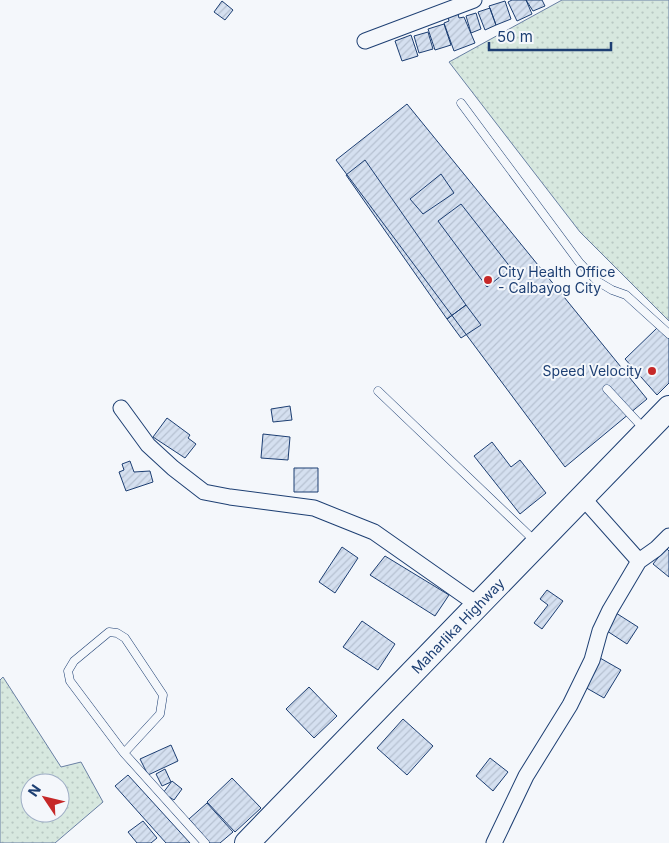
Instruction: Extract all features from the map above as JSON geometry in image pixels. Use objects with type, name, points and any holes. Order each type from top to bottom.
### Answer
[{"type":"main road","name":"Maharlika Highway","points":[[247,843],[669,408]]},
{"type":"street","points":[[365,41],[474,0]]},
{"type":"street","points":[[121,408],[148,445],[173,468],[204,492],[230,498],[314,508],[374,532],[478,605]]},
{"type":"street","points":[[583,498],[639,561]]},
{"type":"street","points":[[494,843],[526,776],[570,705],[592,660],[600,630],[610,610],[639,561],[669,536]]},
{"type":"lane","points":[[461,104],[579,262],[597,281],[612,290],[626,295],[669,334]]},
{"type":"lane","points":[[607,389],[646,432]]},
{"type":"lane","points":[[378,391],[538,544]]},
{"type":"lane","points":[[124,753],[160,714],[163,695],[124,638],[117,633],[109,632],[74,662],[68,671],[70,681],[124,753],[205,843]]},
{"type":"shaded area","points":[[562,0],[669,0],[669,321],[580,232],[449,62]]},
{"type":"shaded area","points":[[3,677],[61,767],[81,762],[103,802],[55,843],[0,843],[0,680]]},
{"type":"building","points":[[512,0],[526,0],[532,14],[517,21],[508,2]]},
{"type":"building","points":[[526,0],[542,0],[545,6],[533,11]]},
{"type":"building","points":[[222,1],[233,10],[225,20],[214,12]]},
{"type":"building","points":[[505,1],[511,19],[496,25],[489,6]]},
{"type":"building","points":[[490,8],[496,25],[485,30],[478,12]]},
{"type":"building","points":[[476,13],[481,29],[471,33],[466,16]]},
{"type":"building","points":[[458,14],[459,18],[464,17],[475,43],[454,51],[444,23],[449,21],[448,17]]},
{"type":"building","points":[[444,24],[451,45],[435,50],[428,29]]},
{"type":"building","points":[[428,32],[433,49],[419,53],[414,36]]},
{"type":"building","points":[[411,35],[418,56],[402,61],[395,41]]},
{"type":"building","name":"City Health Office - Calbayog City","points":[[407,104],[647,399],[565,467],[336,160]]},
{"type":"building","points":[[365,160],[466,305],[447,319],[346,175]]},
{"type":"building","points":[[441,174],[454,193],[423,214],[410,199]]},
{"type":"building","points":[[461,204],[511,268],[487,287],[438,221]]},
{"type":"building","points":[[466,305],[481,325],[461,338],[447,319]]},
{"type":"building","name":"Speed Velocity","points":[[657,328],[669,339],[669,383],[657,395],[625,359]]},
{"type":"building","points":[[290,406],[292,420],[273,422],[271,409]]},
{"type":"building","points":[[167,418],[190,435],[188,438],[196,444],[185,458],[153,437]]},
{"type":"building","points":[[263,434],[290,437],[288,460],[261,458]]},
{"type":"building","points":[[492,442],[511,467],[520,460],[546,493],[520,514],[474,456]]},
{"type":"building","points":[[130,461],[134,472],[150,471],[153,482],[126,491],[119,472],[124,470],[122,464]]},
{"type":"building","points":[[294,468],[318,468],[318,492],[294,492]]},
{"type":"building","points":[[342,547],[358,558],[335,593],[319,582]]},
{"type":"building","points":[[666,548],[669,551],[669,577],[653,564]]},
{"type":"building","points":[[385,556],[449,595],[435,616],[370,575]]},
{"type":"building","points":[[547,590],[563,601],[542,629],[534,623],[548,605],[540,599]]},
{"type":"building","points":[[616,613],[638,627],[627,644],[604,629]]},
{"type":"building","points":[[362,621],[395,644],[378,670],[343,647]]},
{"type":"building","points":[[600,658],[621,670],[604,698],[583,686]]},
{"type":"building","points":[[309,687],[337,716],[314,738],[286,709]]},
{"type":"building","points":[[403,719],[433,746],[407,775],[377,748]]},
{"type":"building","points":[[171,745],[178,761],[148,775],[140,759]]},
{"type":"building","points":[[490,758],[508,772],[493,791],[476,776]]},
{"type":"building","points":[[165,769],[171,782],[162,786],[156,774]]},
{"type":"building","points":[[128,775],[190,843],[166,843],[115,786]]},
{"type":"building","points":[[232,778],[261,808],[235,832],[207,802]]},
{"type":"building","points":[[172,781],[182,789],[174,800],[163,793]]},
{"type":"building","points":[[207,803],[233,832],[220,843],[210,843],[189,819]]},
{"type":"building","points":[[143,821],[157,838],[151,843],[137,843],[128,832]]},
{"type":"place","name":"City Health Office - Calbayog City","points":[[488,280]]},
{"type":"place","name":"Speed Velocity","points":[[652,371]]}]
